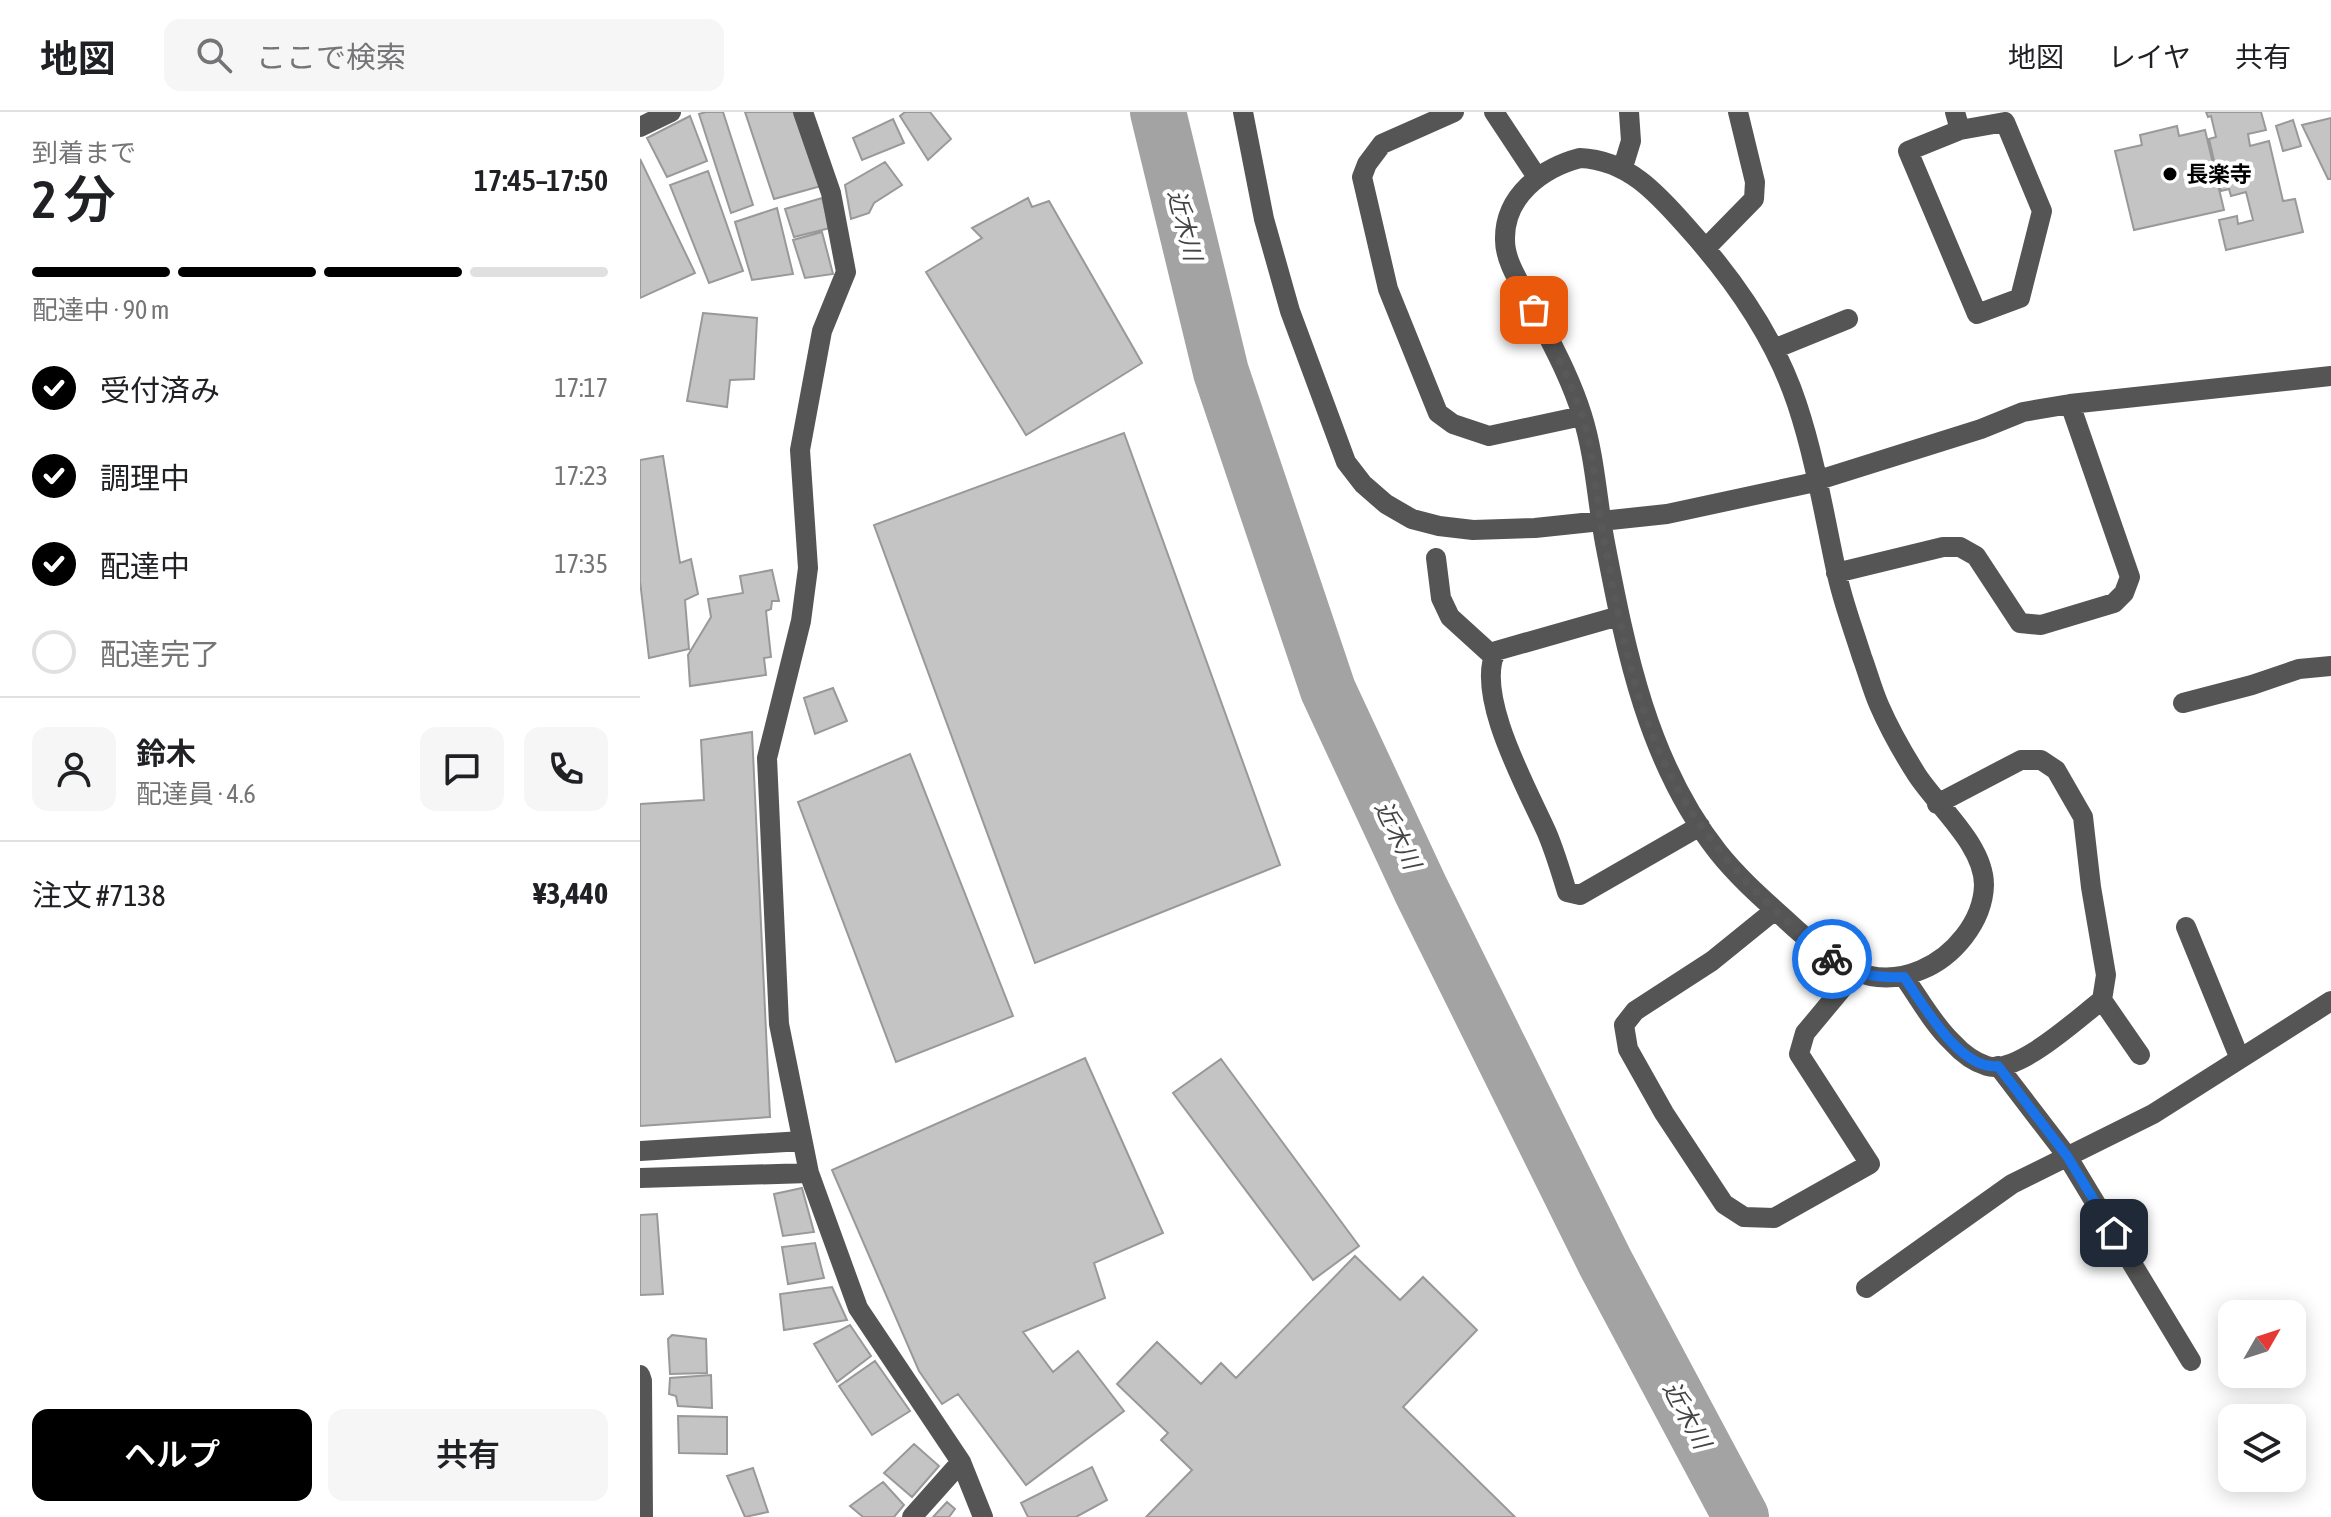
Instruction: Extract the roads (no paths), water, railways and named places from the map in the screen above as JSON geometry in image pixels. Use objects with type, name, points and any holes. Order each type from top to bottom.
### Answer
[{"type":"street","points":[[640,127],[671,112]]},
{"type":"street","points":[[803,112],[831,193],[846,272],[822,331],[800,450],[808,568],[801,621],[767,758],[779,1024],[809,1173],[858,1308],[961,1462],[983,1517]]},
{"type":"street","points":[[1243,112],[1264,219],[1290,311],[1346,462],[1363,484],[1386,504],[1412,519],[1439,526],[1473,530],[1535,528],[1667,514],[1818,480],[1981,429],[2023,412],[2070,404],[2331,376]]},
{"type":"street","points":[[1454,112],[1382,144],[1367,164],[1362,177],[1388,289],[1438,413],[1453,424],[1489,436],[1582,416]]},
{"type":"street","points":[[1494,112],[1537,177]]},
{"type":"street","points":[[1623,167],[1631,141],[1629,112]]},
{"type":"street","points":[[1706,248],[1754,199],[1755,182],[1738,112]]},
{"type":"street","points":[[1957,121],[2005,122],[2042,211],[2020,298],[1977,314],[1908,151],[1957,121]]},
{"type":"street","points":[[1580,158],[1601,159],[1623,167],[1675,213],[1737,287],[1774,349],[1795,398],[1818,480],[1836,573],[1878,703],[1914,771],[1976,854],[1984,885],[1978,911],[1958,947],[1932,965],[1904,977],[1873,978],[1855,973],[1811,942],[1752,890],[1719,853],[1700,826],[1659,752],[1635,683],[1601,521],[1582,416],[1567,374],[1510,263],[1505,241],[1509,213],[1522,193],[1537,177],[1557,164],[1580,158]]},
{"type":"street","points":[[1774,349],[1848,319]]},
{"type":"street","points":[[1836,573],[1943,547],[1960,547],[1976,556],[2020,623],[2041,625],[2114,603],[2124,593],[2130,577],[2070,404]]},
{"type":"street","points":[[1436,558],[1441,598],[1450,617],[1494,657]]},
{"type":"street","points":[[1619,616],[1496,651],[1489,665],[1493,696],[1506,741],[1547,833],[1567,892],[1580,895],[1700,826]]},
{"type":"street","points":[[2183,703],[2299,669],[2331,666]]},
{"type":"street","points":[[1904,977],[1950,1040],[1969,1057],[1989,1067],[2014,1063],[2102,1000],[2106,975],[2083,817],[2056,770],[2041,760],[2021,760],[1937,804]]},
{"type":"street","points":[[1775,910],[1712,961],[1635,1011],[1624,1025],[1628,1049],[1664,1113],[1724,1204],[1744,1217],[1774,1218],[1870,1164],[1799,1054],[1805,1033],[1855,973]]},
{"type":"street","points":[[2186,927],[2240,1059]]},
{"type":"street","points":[[2102,1000],[2140,1055]]},
{"type":"street","points":[[1866,1288],[2012,1184],[2153,1114],[2331,1001]]},
{"type":"street","points":[[1998,1066],[2067,1156],[2191,1361]]},
{"type":"street","points":[[640,1151],[802,1141]]},
{"type":"street","points":[[640,1178],[809,1173]]},
{"type":"street","points":[[640,1375],[643,1517]]},
{"type":"street","points":[[912,1517],[961,1462]]},
{"type":"waterway","name":"近木川","points":[[1158,112],[1221,372],[1328,690],[1421,890],[1605,1262],[1741,1517]]},
{"type":"place","name":"長楽寺","points":[[2170,174]]}]
